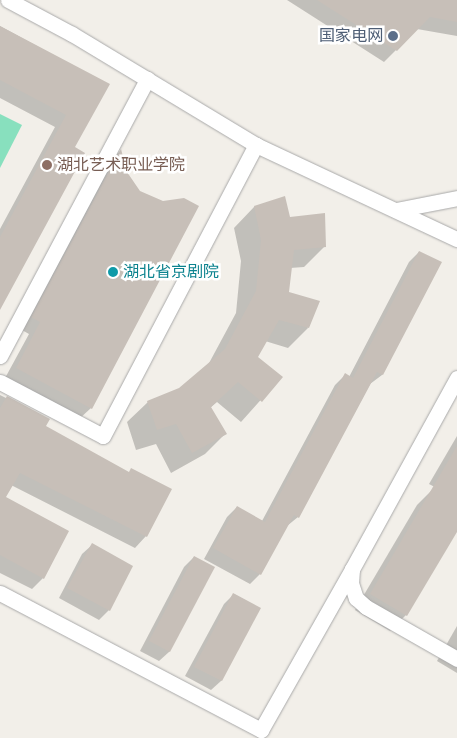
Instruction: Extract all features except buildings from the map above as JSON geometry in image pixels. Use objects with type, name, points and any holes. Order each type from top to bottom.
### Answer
[{"type":"street","points":[[8,0],[72,34],[256,144],[457,238]]},
{"type":"street","points":[[0,356],[147,79]]},
{"type":"street","points":[[0,382],[103,436],[256,144]]},
{"type":"street","points":[[396,210],[457,198]]},
{"type":"street","points":[[0,593],[261,730],[457,378]]},
{"type":"street","points":[[352,569],[351,583],[356,598],[366,607],[457,659]]},
{"type":"green space","points":[[0,114],[22,125],[0,168]]},
{"type":"place","name":"国家电网","points":[[393,36]]},
{"type":"place","name":"湖北艺术职业学院","points":[[47,165]]},
{"type":"place","name":"湖北省京剧院","points":[[113,272]]}]
